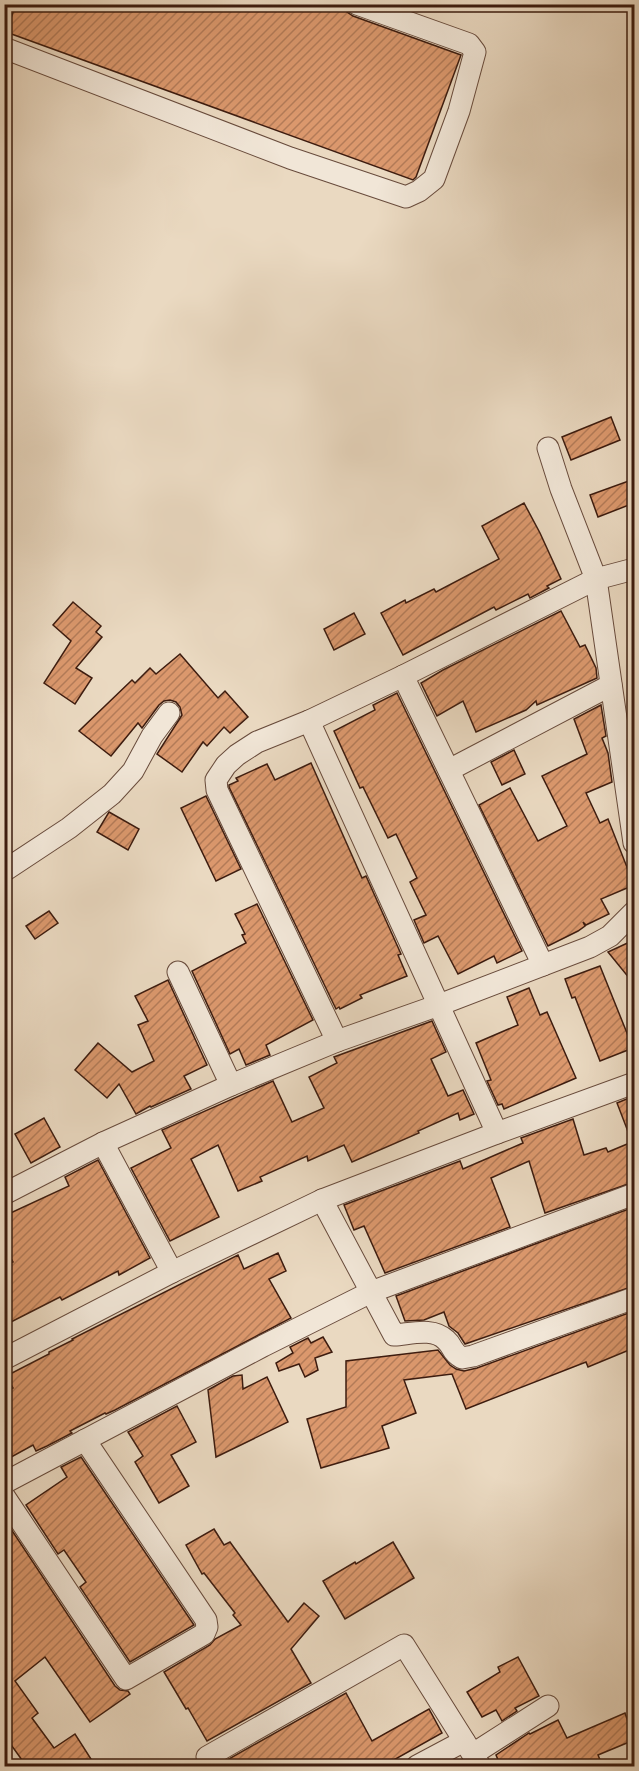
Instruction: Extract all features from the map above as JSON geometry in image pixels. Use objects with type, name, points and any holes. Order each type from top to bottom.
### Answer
[{"type":"street","points":[[4,48],[290,158],[406,197],[419,191],[434,179],[459,111],[475,52],[469,44],[357,4]]},
{"type":"street","points":[[548,448],[561,489],[596,579],[634,843]]},
{"type":"street","points":[[337,1041],[217,790],[216,780],[226,765],[257,742],[309,721],[404,676],[596,579],[634,569]]},
{"type":"street","points":[[404,676],[543,965]]},
{"type":"street","points":[[449,770],[611,685]]},
{"type":"street","points":[[4,871],[69,828],[112,794],[134,771],[152,736],[169,713]]},
{"type":"street","points":[[309,721],[497,1133]]},
{"type":"street","points":[[4,1194],[103,1143],[231,1085],[337,1041],[590,947],[610,936],[634,912]]},
{"type":"street","points":[[178,972],[231,1085]]},
{"type":"street","points":[[4,1359],[171,1272],[322,1200],[634,1083]]},
{"type":"street","points":[[103,1143],[171,1272]]},
{"type":"street","points":[[4,1483],[263,1346],[371,1292],[602,1204],[634,1194]]},
{"type":"street","points":[[322,1200],[394,1335],[431,1332],[440,1335],[449,1342],[454,1353],[462,1358],[634,1298]]},
{"type":"street","points":[[4,1496],[126,1679],[204,1634],[207,1628],[206,1620],[85,1440]]},
{"type":"street","points":[[214,1767],[207,1757],[404,1645],[472,1754]]},
{"type":"street","points":[[417,1767],[472,1754],[548,1706]]},
{"type":"building","points":[[16,4],[341,4],[353,16],[461,55],[413,180],[6,32]]},
{"type":"building","points":[[611,417],[620,440],[571,460],[562,437]]},
{"type":"building","points":[[634,479],[634,503],[598,517],[590,495]]},
{"type":"building","points":[[524,503],[561,579],[530,598],[528,594],[496,610],[494,607],[403,655],[381,613],[405,600],[406,603],[434,589],[436,592],[499,559],[482,526]]},
{"type":"building","points":[[73,602],[101,626],[96,632],[102,637],[76,668],[92,678],[75,704],[44,683],[71,641],[53,625]]},
{"type":"building","points":[[561,611],[580,647],[585,645],[596,668],[597,678],[537,705],[536,701],[526,710],[476,732],[463,701],[437,716],[421,683]]},
{"type":"building","points":[[354,613],[365,634],[334,650],[324,629]]},
{"type":"building","points":[[180,654],[218,698],[225,691],[248,717],[230,733],[224,727],[207,746],[203,742],[182,772],[157,754],[182,715],[176,702],[164,701],[159,705],[142,728],[138,723],[111,756],[79,731],[132,680],[135,683],[150,668],[156,674]]},
{"type":"building","points":[[397,693],[522,951],[497,963],[494,956],[458,974],[438,936],[424,943],[414,920],[426,915],[410,882],[417,878],[396,834],[388,838],[363,787],[360,788],[334,731],[375,710],[373,705]]},
{"type":"building","points":[[601,705],[606,736],[602,738],[608,753],[612,782],[586,793],[600,823],[608,819],[634,885],[601,899],[609,914],[586,925],[583,922],[585,926],[578,931],[548,946],[479,805],[510,788],[538,841],[567,826],[542,776],[587,754],[574,719]]},
{"type":"building","points":[[514,750],[525,774],[502,785],[491,762]]},
{"type":"building","points":[[311,763],[362,878],[366,876],[401,954],[398,955],[407,976],[360,995],[362,998],[340,1009],[339,1007],[336,1009],[229,787],[238,781],[236,778],[267,764],[275,780]]},
{"type":"building","points":[[206,796],[241,869],[216,881],[181,808]]},
{"type":"building","points":[[109,812],[139,829],[128,850],[97,832]]},
{"type":"building","points":[[257,904],[313,1020],[266,1045],[270,1055],[246,1065],[239,1049],[230,1054],[192,971],[246,943],[242,935],[245,934],[235,914]]},
{"type":"building","points":[[49,911],[58,923],[35,939],[26,926]]},
{"type":"building","points":[[634,940],[634,984],[608,952]]},
{"type":"building","points":[[600,966],[633,1048],[600,1061],[575,997],[572,998],[565,979]]},
{"type":"building","points":[[168,980],[207,1065],[184,1076],[191,1089],[136,1114],[119,1084],[107,1098],[75,1070],[98,1043],[132,1072],[154,1061],[138,1025],[148,1021],[135,996]]},
{"type":"building","points":[[529,988],[540,1015],[547,1012],[576,1078],[504,1109],[502,1104],[498,1105],[487,1081],[491,1080],[476,1043],[518,1025],[507,997]]},
{"type":"building","points":[[432,1021],[446,1052],[431,1059],[448,1096],[463,1090],[474,1114],[460,1120],[458,1113],[352,1162],[344,1145],[308,1161],[307,1156],[260,1177],[262,1181],[238,1191],[218,1145],[191,1159],[219,1217],[170,1241],[131,1168],[171,1148],[162,1130],[273,1081],[292,1122],[324,1108],[309,1077],[337,1063],[334,1057]]},
{"type":"building","points":[[634,1096],[634,1182],[545,1213],[529,1161],[491,1178],[510,1227],[385,1273],[364,1226],[354,1230],[344,1205],[460,1161],[463,1169],[523,1143],[521,1138],[573,1119],[584,1155],[606,1148],[608,1152],[632,1142],[617,1103]]},
{"type":"building","points":[[44,1118],[60,1147],[31,1163],[15,1134]]},
{"type":"building","points":[[98,1160],[150,1258],[119,1275],[118,1271],[62,1300],[60,1297],[9,1323],[4,1315],[4,1266],[13,1262],[4,1246],[4,1216],[69,1186],[65,1177]]},
{"type":"building","points":[[634,1207],[634,1286],[465,1344],[458,1333],[449,1326],[444,1312],[424,1320],[405,1321],[396,1296]]},
{"type":"building","points":[[278,1253],[286,1271],[269,1279],[291,1318],[70,1431],[72,1433],[47,1446],[36,1451],[33,1445],[4,1461],[4,1393],[13,1388],[6,1376],[49,1354],[72,1339],[238,1255],[244,1269]]},
{"type":"building","points":[[634,1311],[634,1348],[588,1367],[586,1362],[466,1409],[452,1374],[404,1380],[416,1413],[382,1426],[389,1448],[321,1468],[307,1419],[346,1407],[346,1361],[438,1350],[450,1365],[464,1371]]},
{"type":"building","points":[[323,1337],[332,1352],[315,1358],[318,1370],[305,1377],[299,1364],[279,1371],[276,1363],[293,1353],[290,1347],[308,1338],[311,1343]]},
{"type":"building","points":[[242,1375],[243,1389],[267,1377],[288,1422],[216,1457],[208,1390],[233,1376]]},
{"type":"building","points":[[177,1406],[196,1442],[171,1455],[189,1486],[159,1503],[135,1462],[143,1456],[128,1432]]},
{"type":"building","points":[[81,1457],[194,1625],[130,1662],[80,1587],[86,1582],[64,1550],[58,1554],[26,1505],[67,1477],[61,1467]]},
{"type":"building","points":[[5,1520],[115,1686],[130,1694],[90,1722],[45,1657],[15,1681],[38,1713],[32,1718],[54,1748],[75,1734],[91,1759],[79,1767],[27,1767],[4,1735]]},
{"type":"building","points":[[214,1529],[224,1545],[230,1542],[288,1622],[304,1603],[319,1616],[291,1649],[311,1683],[207,1741],[164,1672],[241,1625],[233,1615],[235,1613],[204,1573],[202,1574],[186,1545]]},
{"type":"building","points":[[393,1542],[414,1578],[345,1619],[323,1581]]},
{"type":"building","points":[[518,1657],[539,1696],[515,1708],[517,1711],[502,1721],[496,1710],[482,1717],[467,1692],[500,1672],[498,1667]]},
{"type":"building","points":[[346,1693],[372,1741],[429,1709],[442,1733],[390,1762],[393,1767],[231,1767],[227,1760]]},
{"type":"building","points":[[625,1713],[634,1740],[598,1755],[603,1767],[501,1767],[496,1755],[529,1733],[558,1720],[567,1738]]}]
